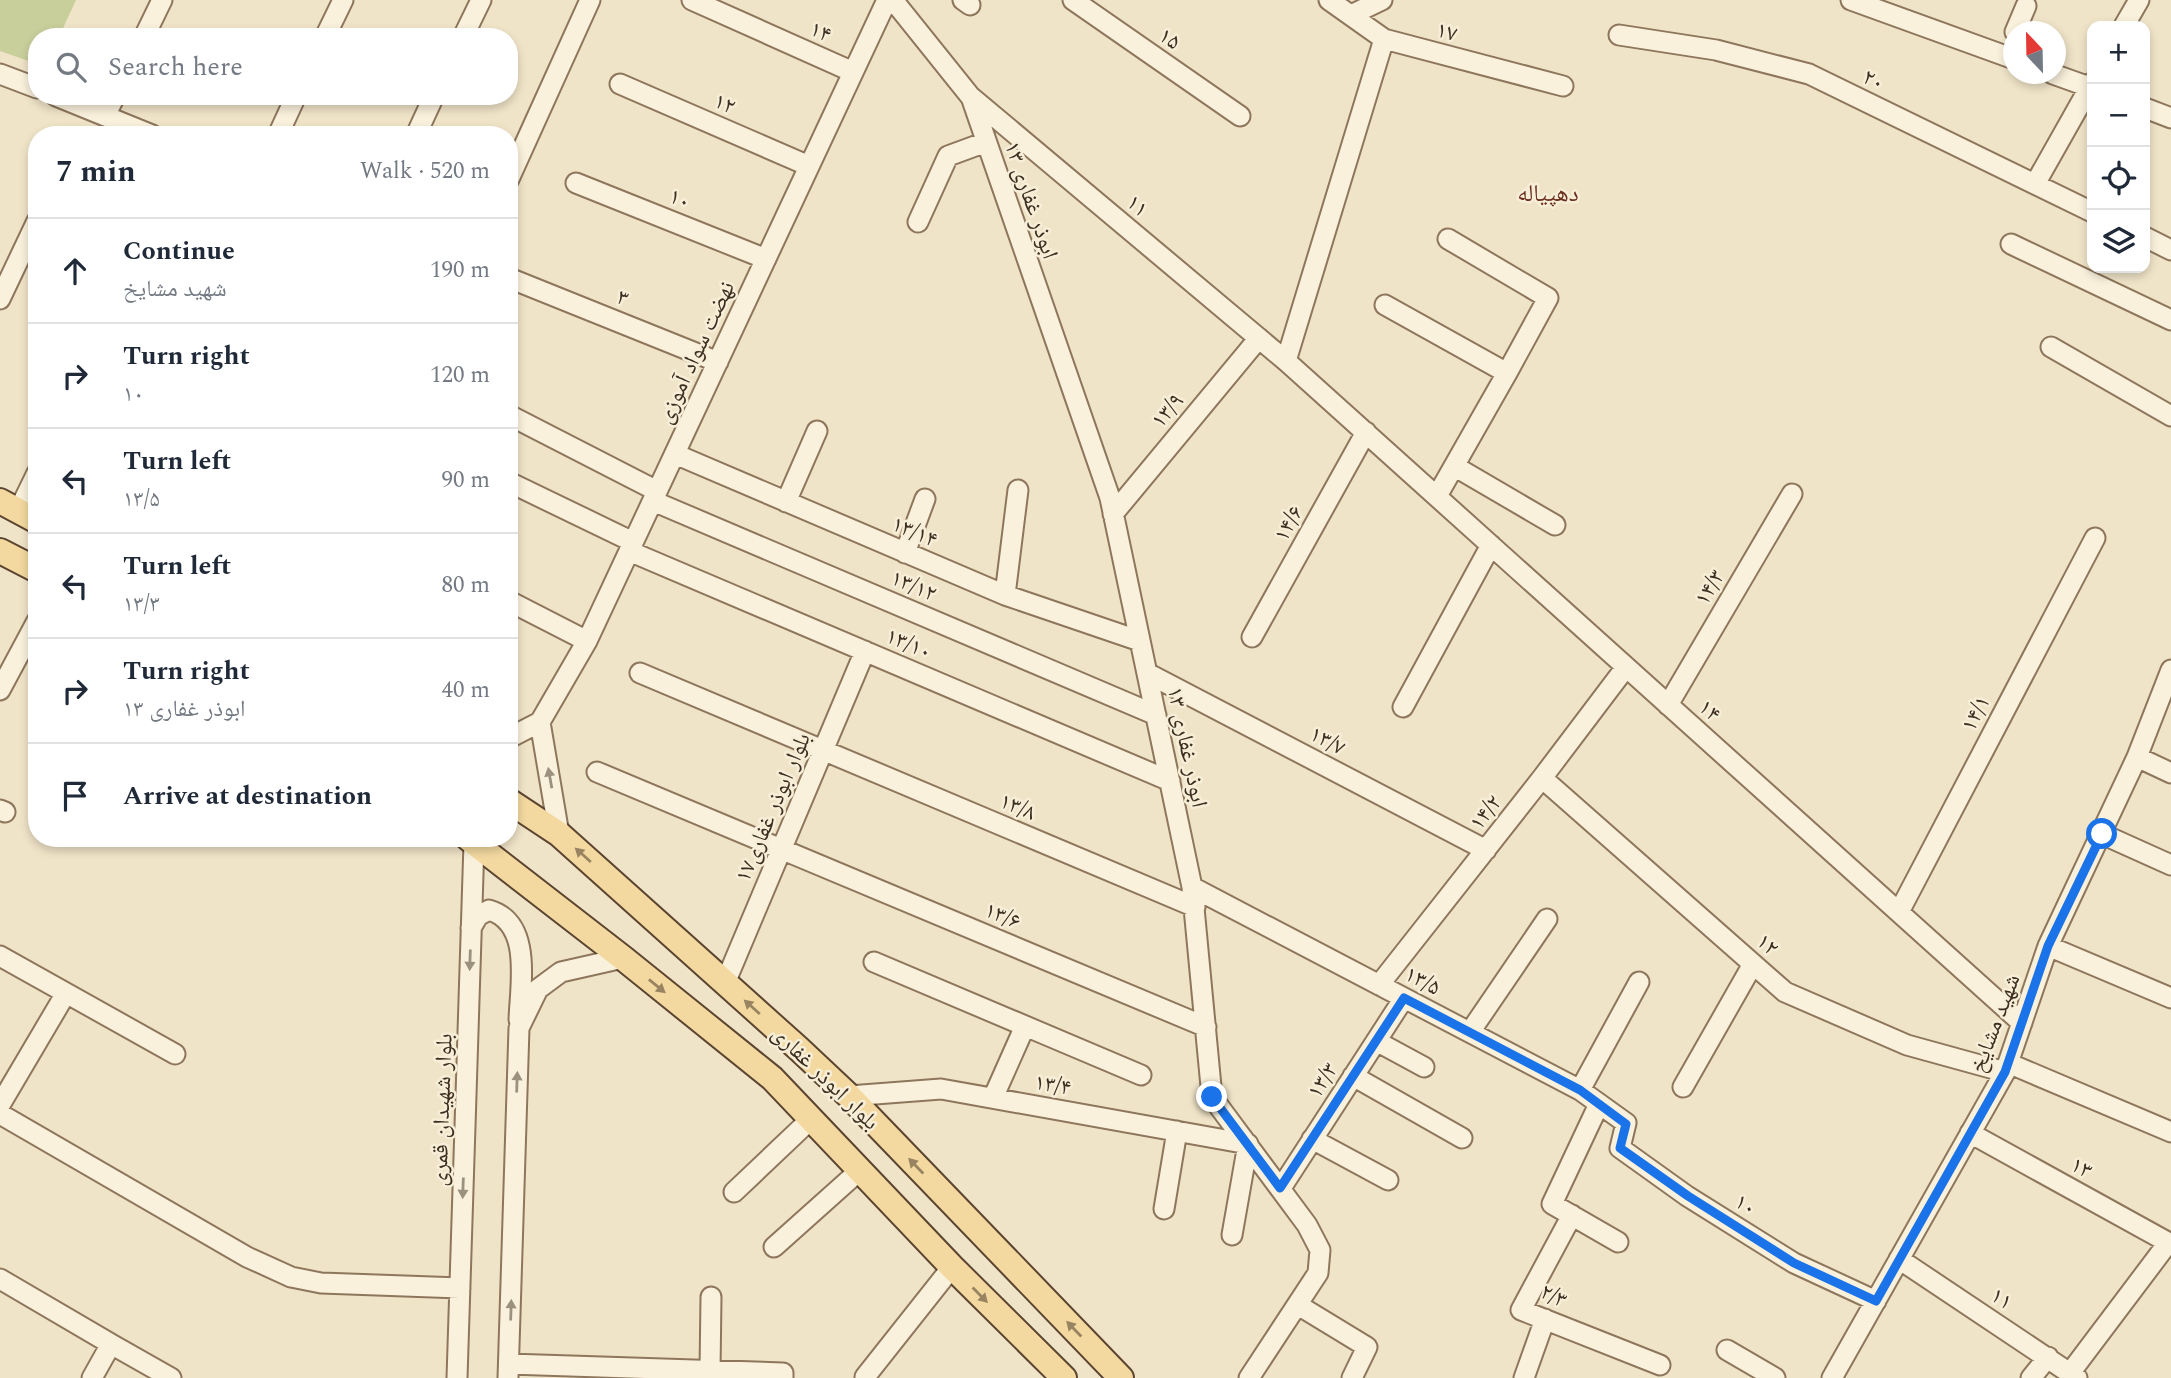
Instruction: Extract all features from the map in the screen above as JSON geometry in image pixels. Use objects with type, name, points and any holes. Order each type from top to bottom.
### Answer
[{"type":"main road","points":[[0,551],[28,565]]},
{"type":"main road","name":"بلوار ابوذر غفاری","points":[[518,807],[559,834],[849,1096],[1121,1378]]},
{"type":"main road","name":"بلوار ابوذر غفاری","points":[[479,847],[623,958],[772,1079],[952,1267],[1065,1378]]},
{"type":"street","points":[[148,28],[162,0]]},
{"type":"street","points":[[329,28],[343,0]]},
{"type":"street","points":[[467,28],[481,0]]},
{"type":"street","points":[[518,159],[590,0]]},
{"type":"street","name":"۱۴","points":[[692,0],[853,72]]},
{"type":"street","name":"نهضت سواد آموزی","points":[[540,722],[587,641],[887,0]]},
{"type":"street","name":"۱۱","points":[[893,0],[970,96],[1259,338],[1366,432]]},
{"type":"street","name":"۱۵","points":[[1073,0],[1240,116]]},
{"type":"street","name":"۱۷","points":[[1329,0],[1384,39],[1563,86]]},
{"type":"street","points":[[1351,15],[1382,0]]},
{"type":"street","points":[[1851,0],[2003,55]]},
{"type":"street","points":[[2127,21],[2139,0]]},
{"type":"street","points":[[2019,21],[2026,6]]},
{"type":"street","name":"۲۰","points":[[1619,35],[1716,50],[1809,75],[2088,210]]},
{"type":"street","points":[[1286,361],[1384,39]]},
{"type":"street","points":[[0,74],[28,85]]},
{"type":"street","points":[[2066,78],[2087,85]]},
{"type":"street","name":"۱۲","points":[[620,84],[809,166]]},
{"type":"street","points":[[2035,184],[2087,93]]},
{"type":"street","name":"۱۳ ابوذر غفاری","points":[[970,96],[1110,498],[1192,887],[1212,1097],[1307,1225],[1320,1250],[1318,1273],[1249,1378]]},
{"type":"street","points":[[78,105],[130,126]]},
{"type":"street","points":[[105,116],[110,105]]},
{"type":"street","points":[[282,126],[292,105]]},
{"type":"street","points":[[420,126],[431,105]]},
{"type":"street","points":[[2150,110],[2171,118]]},
{"type":"street","points":[[918,222],[948,156],[986,142]]},
{"type":"street","name":"۱۰","points":[[576,183],[766,259]]},
{"type":"street","points":[[1437,496],[1548,298],[1448,239]]},
{"type":"street","points":[[0,299],[28,240]]},
{"type":"street","points":[[2150,240],[2171,250]]},
{"type":"street","points":[[2011,244],[2171,320]]},
{"type":"street","name":"۳","points":[[518,282],[718,362]]},
{"type":"street","points":[[1385,305],[1507,373]]},
{"type":"street","name":"۱۳/۹","points":[[1113,514],[1259,338]]},
{"type":"street","points":[[2050,347],[2171,416]]},
{"type":"street","name":"۱۳/۱۲","points":[[518,420],[655,496],[1156,715]]},
{"type":"street","points":[[786,502],[817,431]]},
{"type":"street","name":"۱۴","points":[[1366,432],[2022,1023]]},
{"type":"street","name":"۱۴/۶","points":[[1252,637],[1366,432]]},
{"type":"street","name":"۱۳/۱۴","points":[[674,454],[1005,595],[1140,641]]},
{"type":"street","points":[[1454,466],[1555,525]]},
{"type":"street","name":"۱۳/۱۰","points":[[518,487],[631,546],[865,651],[1170,780]]},
{"type":"street","points":[[1005,595],[1018,490]]},
{"type":"street","points":[[18,512],[28,492]]},
{"type":"street","name":"۱۴/۳","points":[[1668,705],[1792,494]]},
{"type":"street","points":[[905,553],[925,499]]},
{"type":"street","name":"۱۴/۱","points":[[1899,912],[2095,538]]},
{"type":"street","points":[[1403,707],[1491,545]]},
{"type":"street","points":[[518,606],[587,641]]},
{"type":"street","points":[[0,690],[28,638]]},
{"type":"street","name":"بلوار ابوذر غفاری۱۷","points":[[725,983],[865,651]]},
{"type":"street","name":"۱۴/۲","points":[[1380,985],[1626,667]]},
{"type":"street","name":"شهید مشایخ","points":[[1837,1376],[2006,1068],[2048,946],[2137,757],[2171,672]]},
{"type":"street","points":[[640,673],[823,750]]},
{"type":"street","name":"۱۳/۷","points":[[1147,673],[1486,850]]},
{"type":"street","points":[[518,733],[540,722],[559,834]]},
{"type":"street","name":"۱۳/۸","points":[[823,750],[1195,907]]},
{"type":"street","points":[[2137,757],[2171,773]]},
{"type":"street","name":"۱۳/۶","points":[[597,772],[1206,1027]]},
{"type":"street","name":"۱۲","points":[[1542,778],[1785,992],[1907,1045],[2006,1068]]},
{"type":"street","points":[[2102,834],[2171,865]]},
{"type":"street","name":"بلوار شهیدان قمری","points":[[457,1378],[471,928],[471,847]]},
{"type":"street","name":"۱۳/۵","points":[[1192,887],[1580,1090],[1626,1124]]},
{"type":"street","points":[[471,928],[478,916],[489,910],[502,914],[511,924],[521,951],[509,1371],[710,1371],[783,1373],[783,1378]]},
{"type":"street","points":[[1470,1032],[1547,919]]},
{"type":"street","points":[[2048,946],[2171,998]]},
{"type":"street","points":[[0,956],[175,1054]]},
{"type":"street","points":[[519,1028],[538,989],[562,972],[623,958]]},
{"type":"street","points":[[874,962],[1141,1075]]},
{"type":"street","points":[[1683,1087],[1754,964]]},
{"type":"street","points":[[1580,1090],[1639,982]]},
{"type":"street","points":[[0,1105],[66,993]]},
{"type":"street","name":"۱۳/۳","points":[[1280,1188],[1404,998]]},
{"type":"street","points":[[993,1098],[1025,1026]]},
{"type":"street","points":[[1376,1041],[1424,1067]]},
{"type":"street","points":[[2006,1068],[2171,1132]]},
{"type":"street","points":[[1353,1076],[1462,1138]]},
{"type":"street","name":"۱۳/۴","points":[[849,1096],[941,1088],[1248,1144]]},
{"type":"street","points":[[1599,1104],[1552,1204],[1618,1242]]},
{"type":"street","points":[[0,1114],[247,1257],[291,1277],[321,1283],[460,1288]]},
{"type":"street","points":[[734,1192],[811,1119]]},
{"type":"street","name":"۱۰","points":[[1626,1124],[1620,1148],[1688,1196],[1794,1263],[1876,1301]]},
{"type":"street","points":[[1164,1209],[1177,1131]]},
{"type":"street","name":"۱۳","points":[[1970,1133],[2169,1243]]},
{"type":"street","points":[[1312,1139],[1388,1180]]},
{"type":"street","points":[[1232,1235],[1248,1144]]},
{"type":"street","points":[[774,1247],[859,1171]]},
{"type":"street","name":"۲/۳","points":[[1572,1215],[1521,1310],[1660,1365]]},
{"type":"street","points":[[2073,1376],[2169,1243]]},
{"type":"street","name":"۱۱","points":[[1899,1259],[2073,1376]]},
{"type":"street","points":[[865,1377],[952,1267]]},
{"type":"street","points":[[0,1279],[171,1378]]},
{"type":"street","points":[[710,1371],[712,1297]]},
{"type":"street","points":[[1298,1304],[1367,1347],[1352,1378]]},
{"type":"street","points":[[1524,1378],[1545,1319]]},
{"type":"street","points":[[92,1378],[111,1344]]},
{"type":"street","points":[[1727,1350],[1775,1378]]},
{"type":"street","points":[[2031,1378],[2048,1357]]},
{"type":"green space","points":[[0,0],[76,0],[63,28],[28,28],[28,61],[0,51]]},
{"type":"district","name":"دهپیاله","points":[[1548,193]]},
{"type":"route","points":[[1212,1097],[1280,1188],[1404,998],[1580,1090],[1626,1124],[1620,1148],[1688,1196],[1794,1263],[1876,1301],[2005,1072],[2048,946],[2102,834]]}]
